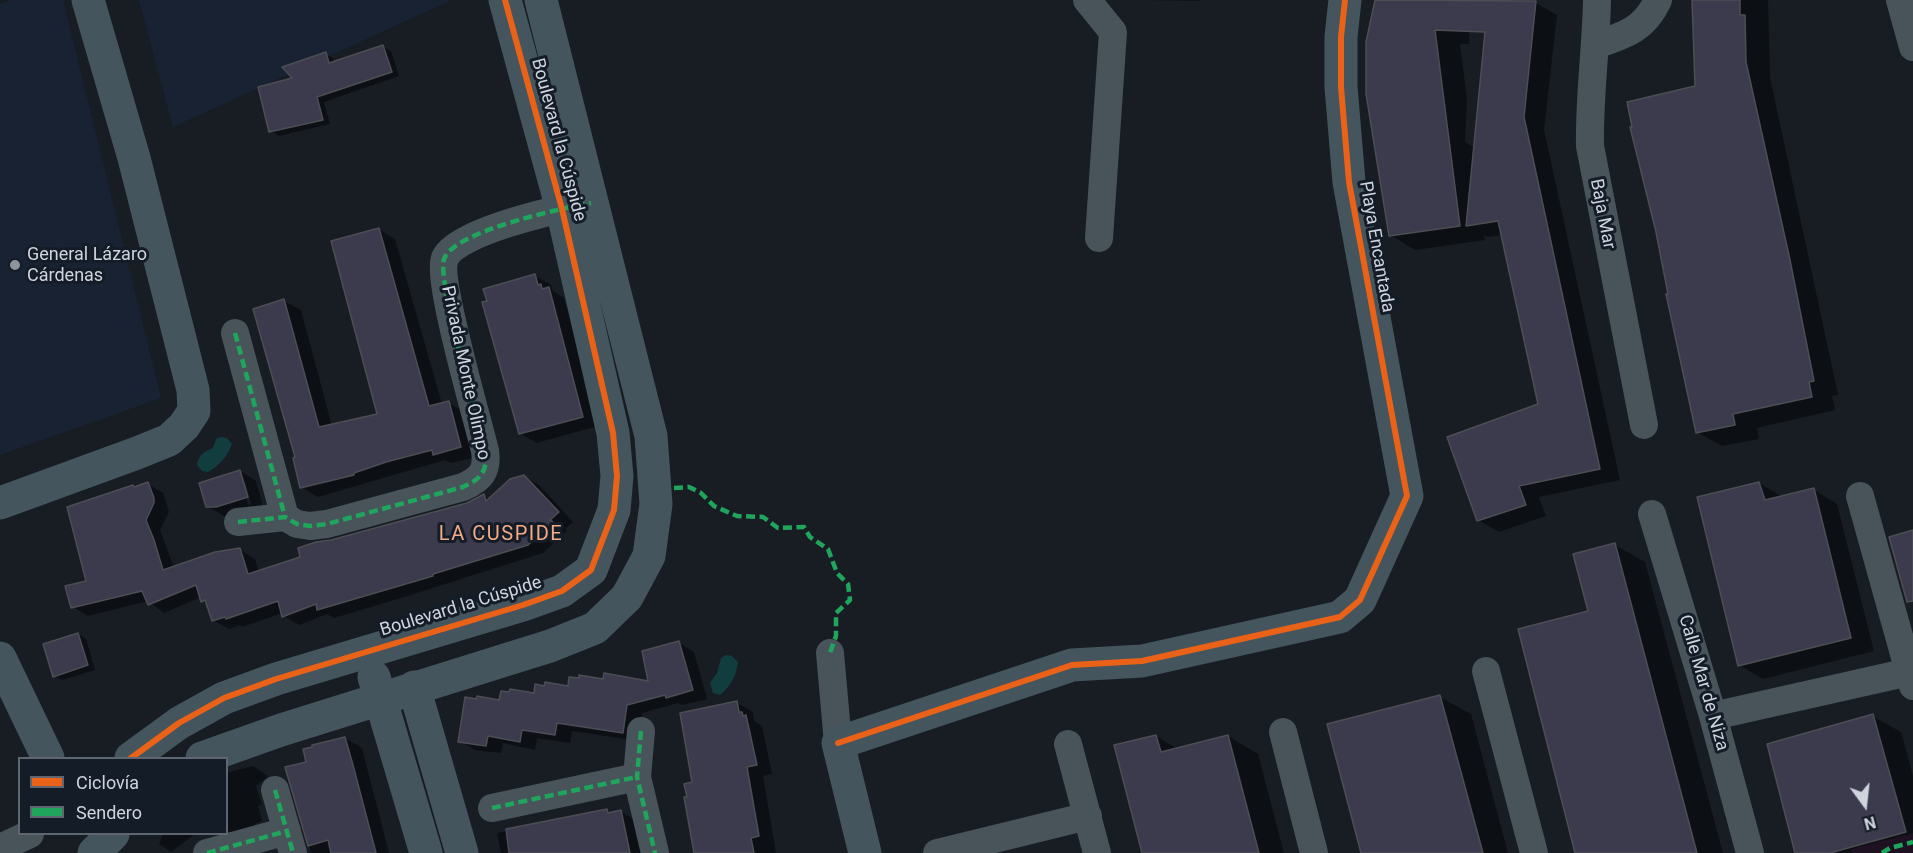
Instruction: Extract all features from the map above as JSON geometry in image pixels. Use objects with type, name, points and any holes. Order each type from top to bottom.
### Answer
[{"type":"street","points":[[0,503],[169,440],[184,426],[194,411],[193,390],[137,170],[88,0]]},
{"type":"street","name":"Boulevard la Cúspide","points":[[208,757],[381,697],[550,646],[595,628],[627,597],[649,556],[656,504],[651,436],[576,206],[505,0]]},
{"type":"street","name":"Boulevard la Cúspide","points":[[134,757],[179,723],[224,698],[276,678],[523,605],[562,591],[591,570],[615,510],[617,476],[613,433],[576,206],[564,87],[541,0]]},
{"type":"street","points":[[1088,0],[1113,33],[1099,238]]},
{"type":"street","name":"Playa Encantada","points":[[838,743],[1072,665],[1142,661],[1340,617],[1360,600],[1407,496],[1348,182],[1341,87],[1341,37],[1345,0]]},
{"type":"street","name":"Baja Mar","points":[[1597,0],[1596,45],[1589,110],[1590,146],[1644,425]]},
{"type":"street","points":[[1596,45],[1641,26],[1658,0]]},
{"type":"street","points":[[1900,0],[1913,47]]},
{"type":"street","name":"Privada Monte Olimpo","points":[[238,522],[285,517],[304,525],[327,524],[464,487],[483,476],[487,464],[485,452],[449,305],[444,277],[444,259],[454,247],[469,238],[510,223],[576,206]]},
{"type":"street","points":[[235,333],[285,517]]},
{"type":"street","points":[[1713,716],[1911,679],[1860,496]]},
{"type":"street","name":"Calle Mar de Niza","points":[[1652,514],[1713,716],[1750,853]]},
{"type":"street","points":[[591,570],[627,597]]},
{"type":"street","name":"Boulevard la Cúspide","points":[[367,652],[426,853]]},
{"type":"street","points":[[830,653],[838,743],[865,853]]},
{"type":"street","points":[[0,658],[47,757]]},
{"type":"street","points":[[1486,671],[1534,853]]},
{"type":"street","points":[[414,687],[462,853]]},
{"type":"street","points":[[641,731],[637,777],[656,853]]},
{"type":"street","points":[[1283,732],[1314,853]]},
{"type":"street","points":[[1068,744],[1098,853]]},
{"type":"street","points":[[492,807],[637,777]]},
{"type":"street","points":[[207,853],[290,842],[275,790]]},
{"type":"street","points":[[937,853],[1088,816]]},
{"type":"street","points":[[0,848],[28,835]]},
{"type":"street","points":[[78,835],[84,853]]},
{"type":"street","points":[[94,853],[112,835]]},
{"type":"shaded area","points":[[11,0],[63,0],[161,398],[0,455],[0,4]]},
{"type":"shaded area","points":[[139,0],[452,0],[173,127]]},
{"type":"shaded area","points":[[227,438],[232,444],[228,453],[208,472],[202,471],[197,465],[199,458],[213,448],[216,439]]},
{"type":"shaded area","points":[[726,655],[732,656],[738,662],[732,680],[720,695],[713,693],[710,683],[717,673],[721,658]]},
{"type":"shaded area","points":[[1913,833],[1913,853],[1852,853],[1851,849]]},
{"type":"building","points":[[1375,0],[1536,1],[1524,117],[1600,469],[1519,486],[1526,505],[1477,521],[1447,437],[1538,404],[1498,221],[1466,226],[1485,32],[1435,30],[1460,226],[1389,236],[1366,94],[1366,42]]},
{"type":"building","points":[[1692,0],[1740,0],[1740,15],[1745,15],[1746,62],[1814,381],[1809,382],[1812,397],[1733,414],[1735,425],[1696,433],[1666,294],[1668,294],[1656,232],[1630,127],[1632,127],[1627,102],[1695,86]]},
{"type":"building","points":[[383,45],[392,72],[317,97],[323,120],[269,132],[258,87],[292,78],[282,67],[326,52],[329,63]]},
{"type":"building","points":[[379,228],[429,406],[449,401],[461,447],[433,455],[432,450],[386,462],[354,473],[354,475],[300,488],[293,458],[295,457],[253,309],[284,299],[319,427],[377,414],[331,241]]},
{"type":"building","points":[[535,274],[538,285],[541,284],[542,289],[549,287],[583,417],[519,434],[482,302],[487,301],[483,289]]},
{"type":"building","points":[[240,470],[248,497],[216,507],[206,507],[199,483]]},
{"type":"building","points":[[524,475],[559,512],[550,520],[553,522],[528,545],[317,610],[316,604],[282,617],[278,601],[226,619],[225,617],[212,621],[205,600],[201,602],[196,585],[148,605],[142,591],[71,608],[65,586],[86,581],[67,507],[133,485],[134,487],[148,482],[154,498],[146,520],[163,570],[215,552],[240,548],[248,574],[300,557],[298,548],[316,542],[331,540],[467,503],[484,494],[486,501],[510,479]]},
{"type":"building","points":[[1759,482],[1765,500],[1814,488],[1851,638],[1738,666],[1697,497]]},
{"type":"building","points":[[1913,530],[1913,601],[1907,602],[1889,537]]},
{"type":"building","points":[[1615,543],[1697,853],[1575,853],[1518,629],[1588,611],[1573,554]]},
{"type":"building","points":[[78,633],[88,665],[53,677],[43,644]]},
{"type":"building","points":[[679,641],[693,690],[666,698],[665,695],[627,705],[623,733],[557,723],[555,735],[522,730],[520,742],[488,736],[486,746],[458,742],[465,697],[476,699],[477,696],[499,700],[501,691],[509,692],[510,689],[534,693],[535,684],[544,686],[545,682],[568,686],[569,677],[579,678],[579,675],[603,679],[604,673],[648,681],[642,651]]},
{"type":"building","points":[[1440,695],[1483,853],[1361,853],[1327,724]]},
{"type":"building","points":[[737,701],[739,712],[742,712],[743,716],[746,715],[757,765],[747,767],[759,836],[751,838],[754,853],[694,853],[684,797],[687,797],[684,784],[692,782],[680,713]]},
{"type":"building","points":[[1873,714],[1906,832],[1830,853],[1795,853],[1767,744]]},
{"type":"building","points":[[1156,735],[1161,752],[1228,735],[1259,853],[1142,853],[1114,745]]},
{"type":"building","points":[[345,737],[376,853],[331,853],[328,840],[308,846],[285,767],[306,762],[303,749]]},
{"type":"building","points":[[607,809],[608,813],[621,810],[630,853],[509,853],[506,829]]},
{"type":"marked path","points":[[238,522],[285,517],[297,524],[310,526],[327,524],[463,487],[479,477],[484,469],[485,451],[446,294],[444,259],[452,249],[467,239],[488,230],[511,222],[591,203]]},
{"type":"marked path","points":[[235,333],[285,517]]},
{"type":"marked path","points":[[674,488],[689,487],[701,493],[714,506],[737,516],[763,517],[778,528],[804,527],[810,537],[828,549],[837,573],[848,584],[850,600],[836,613],[836,636],[830,653]]},
{"type":"marked path","points":[[641,731],[637,777],[655,853]]},
{"type":"marked path","points":[[492,808],[637,777]]},
{"type":"marked path","points":[[275,790],[293,853]]},
{"type":"marked path","points":[[207,853],[287,831]]},
{"type":"marked path","points":[[1882,853],[1890,848],[1913,842]]},
{"type":"cycle path","points":[[132,757],[179,723],[224,698],[276,679],[523,605],[562,591],[591,570],[614,510],[617,476],[613,433],[562,209],[505,0]]},
{"type":"cycle path","points":[[838,743],[1072,665],[1142,661],[1340,617],[1360,600],[1407,496],[1349,182],[1341,87],[1341,37],[1345,0]]},
{"type":"place","name":"General Lázaro Cárdenas","points":[[15,265]]},
{"type":"district","name":"LA CUSPIDE","points":[[501,535]]}]
